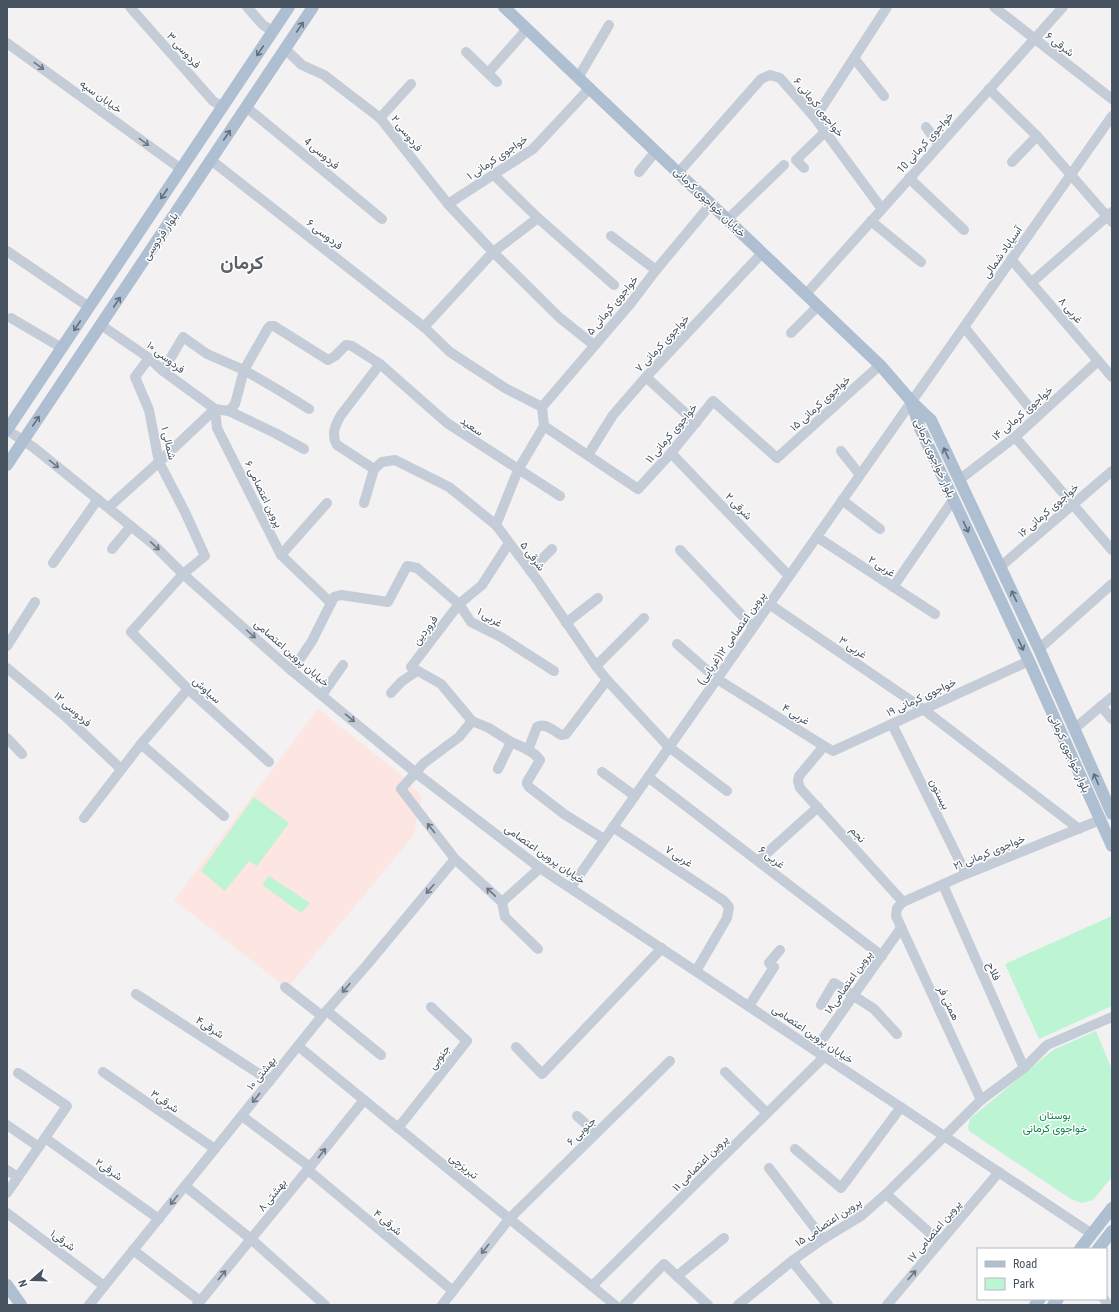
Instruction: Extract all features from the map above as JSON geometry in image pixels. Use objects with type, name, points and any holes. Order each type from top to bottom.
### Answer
[{"type":"main road","name":"بلوار فردوسی","points":[[7,430],[289,7]]},
{"type":"main road","name":"بلوار فردوسی","points":[[7,465],[313,7]]},
{"type":"main road","name":"خیابان خواجوی کرمانی","points":[[504,7],[880,365],[912,402]]},
{"type":"main road","points":[[181,169],[197,181]]},
{"type":"main road","name":"بلوار خواجوی کرمانی","points":[[912,402],[931,420],[1039,649],[1112,814]]},
{"type":"main road","name":"بلوار خواجوی کرمانی","points":[[912,402],[919,426],[1029,661],[1112,846]]},
{"type":"main road","points":[[1081,1248],[1112,1208]]},
{"type":"main road","points":[[1099,1248],[1112,1231]]},
{"type":"main road","points":[[7,1285],[21,1305]]},
{"type":"street","name":"فردوسی ۳","points":[[130,7],[213,101],[223,107]]},
{"type":"street","points":[[247,7],[273,32]]},
{"type":"street","points":[[815,118],[887,7]]},
{"type":"street","name":"شرقی ۶","points":[[994,7],[1112,99]]},
{"type":"street","name":"خواجوی کرمانی 10","points":[[806,294],[1063,7]]},
{"type":"street","points":[[578,78],[609,26]]},
{"type":"street","points":[[488,73],[527,29]]},
{"type":"street","name":"خیابان سپه","points":[[7,43],[181,169]]},
{"type":"street","name":"فردوسی ۲","points":[[285,49],[302,65],[324,75],[380,118],[448,204],[493,252],[560,318],[594,345]]},
{"type":"street","points":[[466,52],[497,82]]},
{"type":"street","points":[[854,58],[884,96]]},
{"type":"street","name":"خواجوی کرمانی ۶","points":[[678,172],[762,80],[770,75],[780,78],[815,118],[882,209]]},
{"type":"street","points":[[380,118],[411,84]]},
{"type":"street","name":"خواجوی کرمانی ۱","points":[[448,204],[533,149],[589,89]]},
{"type":"street","points":[[989,89],[1037,136],[1110,217],[1031,283]]},
{"type":"street","name":"فردوسی 4","points":[[246,107],[382,219]]},
{"type":"street","name":"آسیاباد شمالی","points":[[912,402],[1112,116]]},
{"type":"street","points":[[926,127],[940,145]]},
{"type":"street","points":[[804,168],[796,160],[825,132]]},
{"type":"street","points":[[1012,162],[1037,136]]},
{"type":"street","points":[[639,172],[656,151]]},
{"type":"street","name":"فردوسی ۶","points":[[211,160],[424,327],[450,352],[505,388],[542,407]]},
{"type":"street","points":[[727,220],[784,165]]},
{"type":"street","points":[[494,174],[538,218],[614,285]]},
{"type":"street","points":[[909,178],[964,230]]},
{"type":"street","name":"خواجوی کرمانی ۵","points":[[542,407],[631,302],[711,204]]},
{"type":"street","points":[[424,327],[493,252],[538,218]]},
{"type":"street","points":[[871,221],[921,262]]},
{"type":"street","points":[[611,236],[656,270]]},
{"type":"street","points":[[7,251],[89,307]]},
{"type":"street","name":"خواجوی کرمانی ۷","points":[[588,455],[614,415],[646,377],[762,253]]},
{"type":"street","name":"۸ غربی","points":[[1011,259],[1112,377]]},
{"type":"street","points":[[791,333],[818,306]]},
{"type":"street","points":[[11,318],[62,348]]},
{"type":"street","name":"فردوسی ۱۰","points":[[101,325],[149,358],[163,371],[215,409]]},
{"type":"street","name":"سعید","points":[[244,370],[270,326],[274,326],[328,360],[335,356],[346,345],[352,346],[380,364],[447,423],[560,496]]},
{"type":"street","points":[[964,327],[1038,417]]},
{"type":"street","points":[[163,371],[183,337],[207,354],[244,370],[280,391],[308,410]]},
{"type":"street","name":"شمالی ۱","points":[[149,358],[135,377],[149,410],[159,462],[185,512],[205,556],[183,574]]},
{"type":"street","name":"خواجوی کرمانی ۱۴","points":[[959,480],[1015,437],[1098,361]]},
{"type":"street","points":[[364,503],[374,469],[337,445],[334,440],[334,433],[336,423],[340,415],[380,364]]},
{"type":"street","name":"خواجوی کرمانی ۱۵","points":[[777,458],[880,365]]},
{"type":"street","points":[[229,411],[235,404],[244,370]]},
{"type":"street","points":[[646,377],[696,423]]},
{"type":"street","name":"خواجوی کرمانی ۱۱","points":[[588,455],[638,489],[671,453],[713,401],[777,458]]},
{"type":"street","name":"پروین اعتصامی ۱۲(غربایی)","points":[[571,887],[912,402]]},
{"type":"street","points":[[496,525],[518,470],[544,426],[542,407]]},
{"type":"street","points":[[108,507],[159,462],[215,409],[229,411],[304,449]]},
{"type":"street","name":"پروین اعتصامی ۶","points":[[215,409],[217,428],[281,555],[332,603]]},
{"type":"street","points":[[544,426],[588,455]]},
{"type":"street","name":"خیابان پروین اعتصامی","points":[[7,430],[33,447],[153,544],[183,574],[292,671],[416,773],[540,868],[571,887],[1092,1234]]},
{"type":"street","points":[[1015,437],[1112,550]]},
{"type":"street","points":[[841,451],[860,475]]},
{"type":"street","name":"شرقی ۲","points":[[671,453],[789,576]]},
{"type":"street","name":"شرقی ۵","points":[[374,469],[382,462],[395,460],[449,487],[496,525],[607,680],[669,747],[727,791]]},
{"type":"street","name":"خواجوی کرمانی ۱۶","points":[[1000,567],[1112,471]]},
{"type":"street","points":[[53,563],[98,499]]},
{"type":"street","points":[[842,500],[880,529]]},
{"type":"street","points":[[893,587],[953,500]]},
{"type":"street","points":[[281,555],[327,503]]},
{"type":"street","points":[[112,549],[131,526]]},
{"type":"street","name":"غربی ۲","points":[[816,537],[935,614]]},
{"type":"street","name":"فروردین","points":[[417,671],[411,667],[459,604],[482,586],[509,543]]},
{"type":"street","points":[[530,571],[552,549]]},
{"type":"street","points":[[680,550],[753,627]]},
{"type":"street","name":"غربی ۱","points":[[332,603],[334,598],[341,595],[388,602],[403,571],[407,566],[417,568],[459,604],[471,622],[501,638],[554,671]]},
{"type":"street","name":"سیاوش","points":[[183,574],[131,632],[188,689],[269,762]]},
{"type":"street","points":[[1039,649],[1112,584]]},
{"type":"street","points":[[566,623],[598,598]]},
{"type":"street","points":[[7,646],[34,602]]},
{"type":"street","points":[[292,671],[312,641],[332,603]]},
{"type":"street","name":"غربی ۳","points":[[770,604],[923,709],[1079,829]]},
{"type":"street","points":[[596,666],[644,618]]},
{"type":"street","points":[[677,644],[717,678]]},
{"type":"street","name":"خواجوی کرمانی ۱۹","points":[[824,746],[833,751],[1029,661]]},
{"type":"street","points":[[322,695],[343,665]]},
{"type":"street","name":"فردوسی ۱۲","points":[[7,668],[66,717],[121,769]]},
{"type":"street","points":[[391,693],[401,682],[417,671],[441,684],[472,721],[489,728],[539,757],[540,760],[527,782],[529,788],[564,814],[604,839]]},
{"type":"street","name":"غربی ۴","points":[[717,678],[824,746]]},
{"type":"street","points":[[528,750],[537,727],[540,725],[544,724],[561,735],[569,731],[607,680]]},
{"type":"street","points":[[84,818],[141,744],[188,689]]},
{"type":"street","points":[[1074,729],[1112,697]]},
{"type":"street","points":[[1101,706],[1112,719]]},
{"type":"street","points":[[472,721],[459,737],[424,763],[401,789],[455,859],[502,902],[505,917],[538,949]]},
{"type":"street","name":"بیستون","points":[[892,724],[966,874]]},
{"type":"street","points":[[7,738],[22,754]]},
{"type":"street","points":[[498,769],[511,742]]},
{"type":"street","points":[[141,744],[224,816]]},
{"type":"street","name":"نجم","points":[[824,746],[799,776],[798,781],[800,788],[903,902]]},
{"type":"street","points":[[602,772],[635,796]]},
{"type":"street","name":"غربی ۶","points":[[648,777],[882,956]]},
{"type":"street","points":[[758,861],[818,807]]},
{"type":"street","name":"خواجوی کرمانی ۲۱","points":[[903,902],[966,874],[1100,820]]},
{"type":"street","name":"غربی ۷","points":[[613,827],[724,901],[729,907],[727,918],[696,971]]},
{"type":"street","name":"بهشتی ۱۰","points":[[89,1305],[324,1014],[455,859]]},
{"type":"street","points":[[502,902],[540,868]]},
{"type":"street","name":"فلاح","points":[[943,884],[1024,1068]]},
{"type":"street","name":"همتی فر","points":[[903,902],[897,908],[896,916],[981,1100]]},
{"type":"street","name":"پروین اعتصامی۱۸","points":[[815,1050],[901,928]]},
{"type":"street","points":[[516,1047],[542,1074],[662,948]]},
{"type":"street","points":[[749,1006],[774,967],[768,963],[780,950]]},
{"type":"street","points":[[821,1005],[834,983],[874,1010],[897,1034]]},
{"type":"street","points":[[285,986],[381,1055]]},
{"type":"street","name":"شرقی۴","points":[[136,994],[270,1081]]},
{"type":"street","name":"جنوبی","points":[[398,1128],[467,1041],[431,1007]]},
{"type":"street","name":"پروین اعتصامی ۱۵","points":[[738,1305],[792,1260],[861,1216],[886,1194],[981,1100],[1024,1068],[1047,1045],[1112,1017]]},
{"type":"street","name":"تبریزچی","points":[[298,1046],[615,1305]]},
{"type":"street","name":"پروین اعتصامی ۱۱","points":[[592,1286],[825,1056]]},
{"type":"street","name":"جنوبی ۶","points":[[449,1300],[509,1218],[670,1061]]},
{"type":"street","name":"شرقی۳","points":[[103,1072],[214,1150]]},
{"type":"street","points":[[725,1072],[767,1113]]},
{"type":"street","points":[[7,1193],[67,1106],[18,1073]]},
{"type":"street","name":"بهشتی ۸","points":[[199,1303],[364,1100]]},
{"type":"street","points":[[795,1149],[841,1188],[901,1107]]},
{"type":"street","points":[[242,1116],[309,1169]]},
{"type":"street","points":[[577,1116],[596,1133]]},
{"type":"street","points":[[7,1126],[39,1147]]},
{"type":"street","name":"شرقی۲","points":[[45,1138],[159,1219]]},
{"type":"street","points":[[769,1168],[823,1239]]},
{"type":"street","name":"شرقی ۴","points":[[309,1169],[449,1300]]},
{"type":"street","points":[[7,1170],[18,1177]]},
{"type":"street","name":"پروین اعتصامی ۱۷","points":[[886,1305],[999,1172]]},
{"type":"street","points":[[185,1186],[251,1239],[324,1305]]},
{"type":"street","points":[[886,1194],[940,1242]]},
{"type":"street","name":"شرقی۱","points":[[7,1213],[104,1286]]},
{"type":"street","points":[[678,1276],[724,1238]]},
{"type":"street","points":[[133,1250],[199,1303]]},
{"type":"street","points":[[792,1260],[828,1305]]},
{"type":"street","points":[[624,1305],[664,1264],[708,1305]]},
{"type":"shaded area","points":[[318,709],[399,773],[422,797],[413,836],[287,988],[174,900]]},
{"type":"green space","points":[[254,797],[289,823],[257,866],[249,861],[225,891],[201,871]]},
{"type":"green space","points":[[269,876],[310,903],[301,913],[264,886],[263,883]]},
{"type":"green space","points":[[1112,916],[1112,1006],[1039,1039],[1005,964]]},
{"type":"green space","name":"بوستان خواجوی کرمانی","points":[[1096,1031],[1112,1070],[1112,1177],[1093,1200],[1082,1203],[1071,1199],[969,1131],[968,1127],[970,1119],[1053,1050]]},
{"type":"district","name":"کرمان","points":[[242,262]]}]
